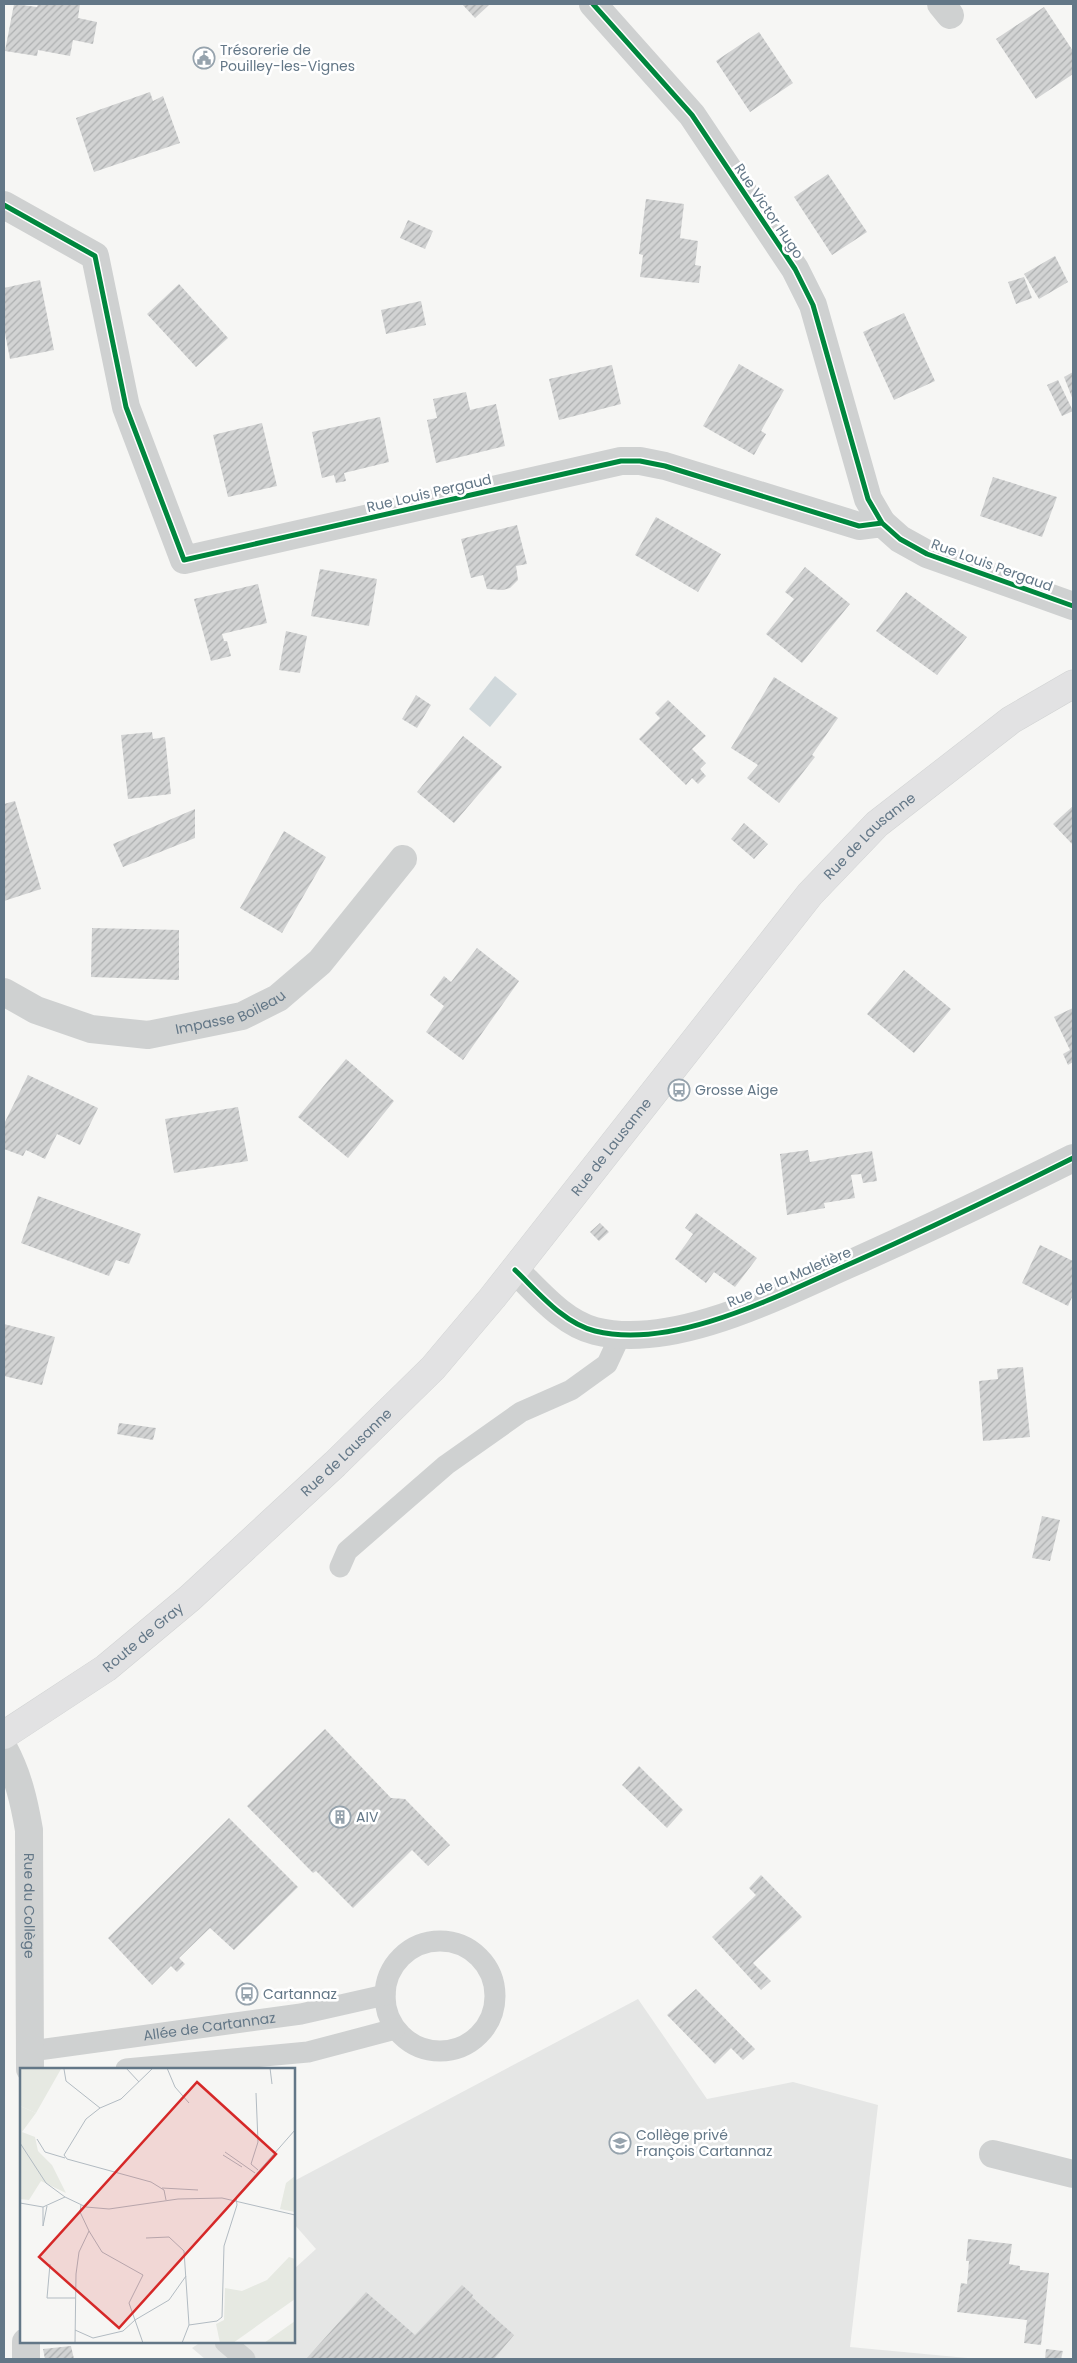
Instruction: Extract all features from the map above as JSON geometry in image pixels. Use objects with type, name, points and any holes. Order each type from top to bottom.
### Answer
[{"type":"main road","name":"Rue de Lausanne","points":[[272,1525],[433,1368],[514,1270],[810,894],[877,824],[1011,720],[1073,684]]},
{"type":"main road","name":"Route de Gray","points":[[4,1735],[106,1668],[190,1598],[272,1525]]},
{"type":"street","name":"Rue Victor Hugo","points":[[593,4],[692,115],[795,269],[813,306],[868,499],[882,523]]},
{"type":"street","name":"Rue Louis Pergaud","points":[[4,205],[96,256],[126,407],[184,560],[620,461],[640,461],[665,466],[859,526],[882,523],[900,539],[927,554],[1073,606]]},
{"type":"street","name":"Impasse Boileau","points":[[4,992],[36,1010],[91,1029],[148,1035],[242,1016],[278,998],[320,962],[403,859]]},
{"type":"street","name":"Rue de la Maletière","points":[[514,1270],[571,1321],[595,1331],[621,1334],[654,1334],[701,1324],[748,1309],[947,1220],[1073,1158]]},
{"type":"street","name":"Rue du Collège","points":[[4,1748],[13,1766],[23,1796],[28,1830],[31,2060]]},
{"type":"street","points":[[993,2154],[1073,2174]]},
{"type":"street","points":[[26,2343],[26,2359]]},
{"type":"lane","points":[[340,1567],[347,1551],[446,1465],[521,1412],[571,1390],[607,1364],[621,1334]]},
{"type":"lane","points":[[448,1940],[466,1946],[481,1958],[492,1974],[496,1992],[494,2011],[486,2028],[474,2041],[458,2049],[441,2052],[423,2049],[408,2041],[395,2029],[387,2013],[385,1995],[388,1978],[397,1961],[411,1948],[429,1942],[448,1940]]},
{"type":"lane","name":"Allée de Cartannaz","points":[[31,2060],[301,2014],[385,1995]]},
{"type":"lane","points":[[137,2068],[308,2052],[395,2029]]},
{"type":"lane","points":[[227,2343],[245,2359]]},
{"type":"shaded area","points":[[495,676],[517,694],[490,727],[469,709]]},
{"type":"shaded area","name":"Collège privé François Cartannaz","points":[[638,1999],[707,2099],[793,2082],[878,2105],[850,2347],[978,2359],[205,2359],[192,2348],[200,2343],[295,2343],[295,2268],[316,2249],[295,2225],[295,2180]]},
{"type":"building","points":[[14,4],[37,7],[38,4],[80,4],[78,18],[97,22],[93,44],[73,40],[70,56],[38,50],[37,56],[5,51]]},
{"type":"building","points":[[462,4],[490,4],[475,18]]},
{"type":"building","points":[[1044,7],[1073,51],[1073,74],[1036,99],[996,39]]},
{"type":"building","points":[[759,32],[793,83],[750,112],[716,61]]},
{"type":"building","points":[[150,92],[153,101],[163,96],[180,143],[94,172],[76,118]]},
{"type":"building","points":[[828,174],[867,232],[832,255],[794,197]]},
{"type":"building","points":[[646,199],[684,204],[680,238],[698,241],[695,265],[701,266],[699,283],[640,277],[643,255],[639,254]]},
{"type":"building","points":[[408,220],[433,231],[425,249],[400,238]]},
{"type":"building","points":[[1055,256],[1068,282],[1039,299],[1024,274]]},
{"type":"building","points":[[1024,277],[1032,298],[1016,304],[1008,282]]},
{"type":"building","points":[[40,280],[54,350],[10,359],[4,328],[4,288]]},
{"type":"building","points":[[179,284],[228,338],[196,367],[147,314]]},
{"type":"building","points":[[421,301],[426,325],[386,334],[381,310]]},
{"type":"building","points":[[904,313],[935,381],[894,400],[863,332]]},
{"type":"building","points":[[739,364],[784,390],[761,431],[766,434],[754,455],[703,426]]},
{"type":"building","points":[[612,365],[621,404],[559,420],[549,379]]},
{"type":"building","points":[[1073,372],[1073,400],[1064,377]]},
{"type":"building","points":[[1058,380],[1073,411],[1062,416],[1047,385]]},
{"type":"building","points":[[466,392],[470,410],[496,404],[505,446],[436,463],[427,420],[437,418],[433,399]]},
{"type":"building","points":[[380,417],[389,462],[344,473],[346,481],[336,483],[334,475],[322,478],[312,432]]},
{"type":"building","points":[[262,423],[277,486],[228,497],[213,435]]},
{"type":"building","points":[[993,477],[1057,497],[1042,537],[980,516]]},
{"type":"building","points":[[656,517],[721,554],[698,592],[635,555]]},
{"type":"building","points":[[517,525],[527,564],[516,566],[518,580],[510,588],[503,590],[487,589],[483,575],[471,578],[461,539]]},
{"type":"building","points":[[805,567],[850,604],[802,663],[766,634],[794,599],[785,592]]},
{"type":"building","points":[[320,569],[377,579],[369,626],[311,616]]},
{"type":"building","points":[[258,584],[267,623],[222,634],[224,641],[227,641],[231,656],[211,661],[194,599]]},
{"type":"building","points":[[906,592],[967,637],[937,675],[876,631]]},
{"type":"building","points":[[286,631],[307,636],[300,673],[279,670]]},
{"type":"building","points":[[774,677],[838,718],[812,755],[815,757],[779,803],[747,778],[758,765],[731,748]]},
{"type":"building","points":[[416,695],[431,705],[417,728],[402,719]]},
{"type":"building","points":[[668,700],[706,736],[692,749],[706,763],[700,769],[706,776],[698,784],[692,778],[686,785],[639,739],[660,718],[655,713]]},
{"type":"building","points":[[152,732],[153,739],[165,737],[171,794],[128,799],[121,735]]},
{"type":"building","points":[[463,736],[502,767],[454,823],[417,792]]},
{"type":"building","points":[[15,801],[41,889],[4,901],[4,804]]},
{"type":"building","points":[[1073,806],[1073,845],[1053,824]]},
{"type":"building","points":[[195,809],[195,838],[123,867],[113,844]]},
{"type":"building","points":[[744,823],[768,844],[754,859],[731,839]]},
{"type":"building","points":[[284,831],[326,857],[282,933],[240,908]]},
{"type":"building","points":[[92,928],[179,930],[179,980],[91,977]]},
{"type":"building","points":[[477,948],[519,981],[463,1060],[426,1032],[444,1006],[430,995],[444,976],[451,982]]},
{"type":"building","points":[[904,970],[951,1009],[914,1053],[867,1014]]},
{"type":"building","points":[[1073,1008],[1073,1062],[1068,1065],[1063,1054],[1070,1050],[1054,1017]]},
{"type":"building","points":[[346,1059],[394,1101],[348,1158],[298,1117]]},
{"type":"building","points":[[28,1075],[98,1108],[80,1145],[57,1134],[45,1159],[26,1150],[23,1156],[4,1149],[4,1124]]},
{"type":"building","points":[[238,1107],[248,1161],[174,1173],[165,1119]]},
{"type":"building","points":[[808,1150],[810,1162],[872,1151],[877,1181],[863,1183],[861,1174],[851,1175],[855,1198],[824,1203],[825,1208],[787,1215],[780,1154]]},
{"type":"building","points":[[38,1196],[141,1234],[129,1264],[116,1260],[109,1276],[21,1243]]},
{"type":"building","points":[[696,1213],[757,1258],[735,1287],[714,1272],[706,1283],[675,1259],[693,1234],[685,1228]]},
{"type":"building","points":[[600,1223],[609,1232],[599,1241],[590,1232]]},
{"type":"building","points":[[1040,1245],[1073,1261],[1073,1295],[1068,1306],[1022,1283]]},
{"type":"building","points":[[4,1324],[55,1337],[42,1385],[4,1376]]},
{"type":"building","points":[[1023,1367],[1030,1437],[983,1441],[979,1381],[998,1379],[997,1369]]},
{"type":"building","points":[[119,1423],[156,1428],[153,1440],[117,1434]]},
{"type":"building","points":[[1042,1516],[1060,1520],[1050,1561],[1032,1558]]},
{"type":"building","name":"AIV","points":[[325,1729],[391,1798],[405,1799],[450,1845],[428,1866],[412,1850],[353,1908],[316,1871],[313,1873],[247,1806]]},
{"type":"building","points":[[639,1766],[683,1810],[667,1828],[622,1785]]},
{"type":"building","points":[[229,1818],[298,1887],[234,1950],[210,1928],[179,1958],[185,1964],[177,1972],[171,1966],[152,1985],[108,1938]]},
{"type":"building","points":[[761,1875],[802,1917],[753,1963],[771,1981],[761,1990],[712,1937],[756,1895],[749,1888]]},
{"type":"building","points":[[696,1989],[755,2049],[743,2060],[731,2048],[715,2064],[667,2015]]},
{"type":"building","points":[[968,2239],[1012,2244],[1009,2264],[1020,2266],[1020,2270],[1049,2273],[1041,2345],[1024,2343],[1027,2320],[957,2312],[961,2283],[967,2284],[969,2261],[966,2261]]},
{"type":"building","points":[[462,2285],[473,2295],[472,2297],[514,2335],[494,2359],[306,2359],[366,2292],[415,2335]]},
{"type":"building","points":[[71,2346],[74,2359],[45,2359],[43,2349]]},
{"type":"building","points":[[1046,2349],[1063,2351],[1061,2359],[1045,2359]]},
{"type":"cycle path","points":[[593,4],[692,115],[795,269],[813,305],[868,499],[882,523]]},
{"type":"cycle path","points":[[4,205],[95,256],[126,407],[184,560],[621,461],[640,461],[665,466],[859,526],[882,523],[900,539],[927,554],[1073,606]]},
{"type":"cycle path","points":[[515,1270],[552,1306],[583,1327],[595,1331],[626,1335],[659,1333],[728,1316],[762,1303],[909,1237],[1073,1158]]},
{"type":"place","name":"Trésorerie de Pouilley-les-Vignes","points":[[204,58]]},
{"type":"place","name":"Grosse Aige","points":[[679,1090]]},
{"type":"place","name":"AIV","points":[[340,1817]]},
{"type":"place","name":"Cartannaz","points":[[247,1994]]},
{"type":"place","name":"Collège privé François Cartannaz","points":[[620,2143]]}]
